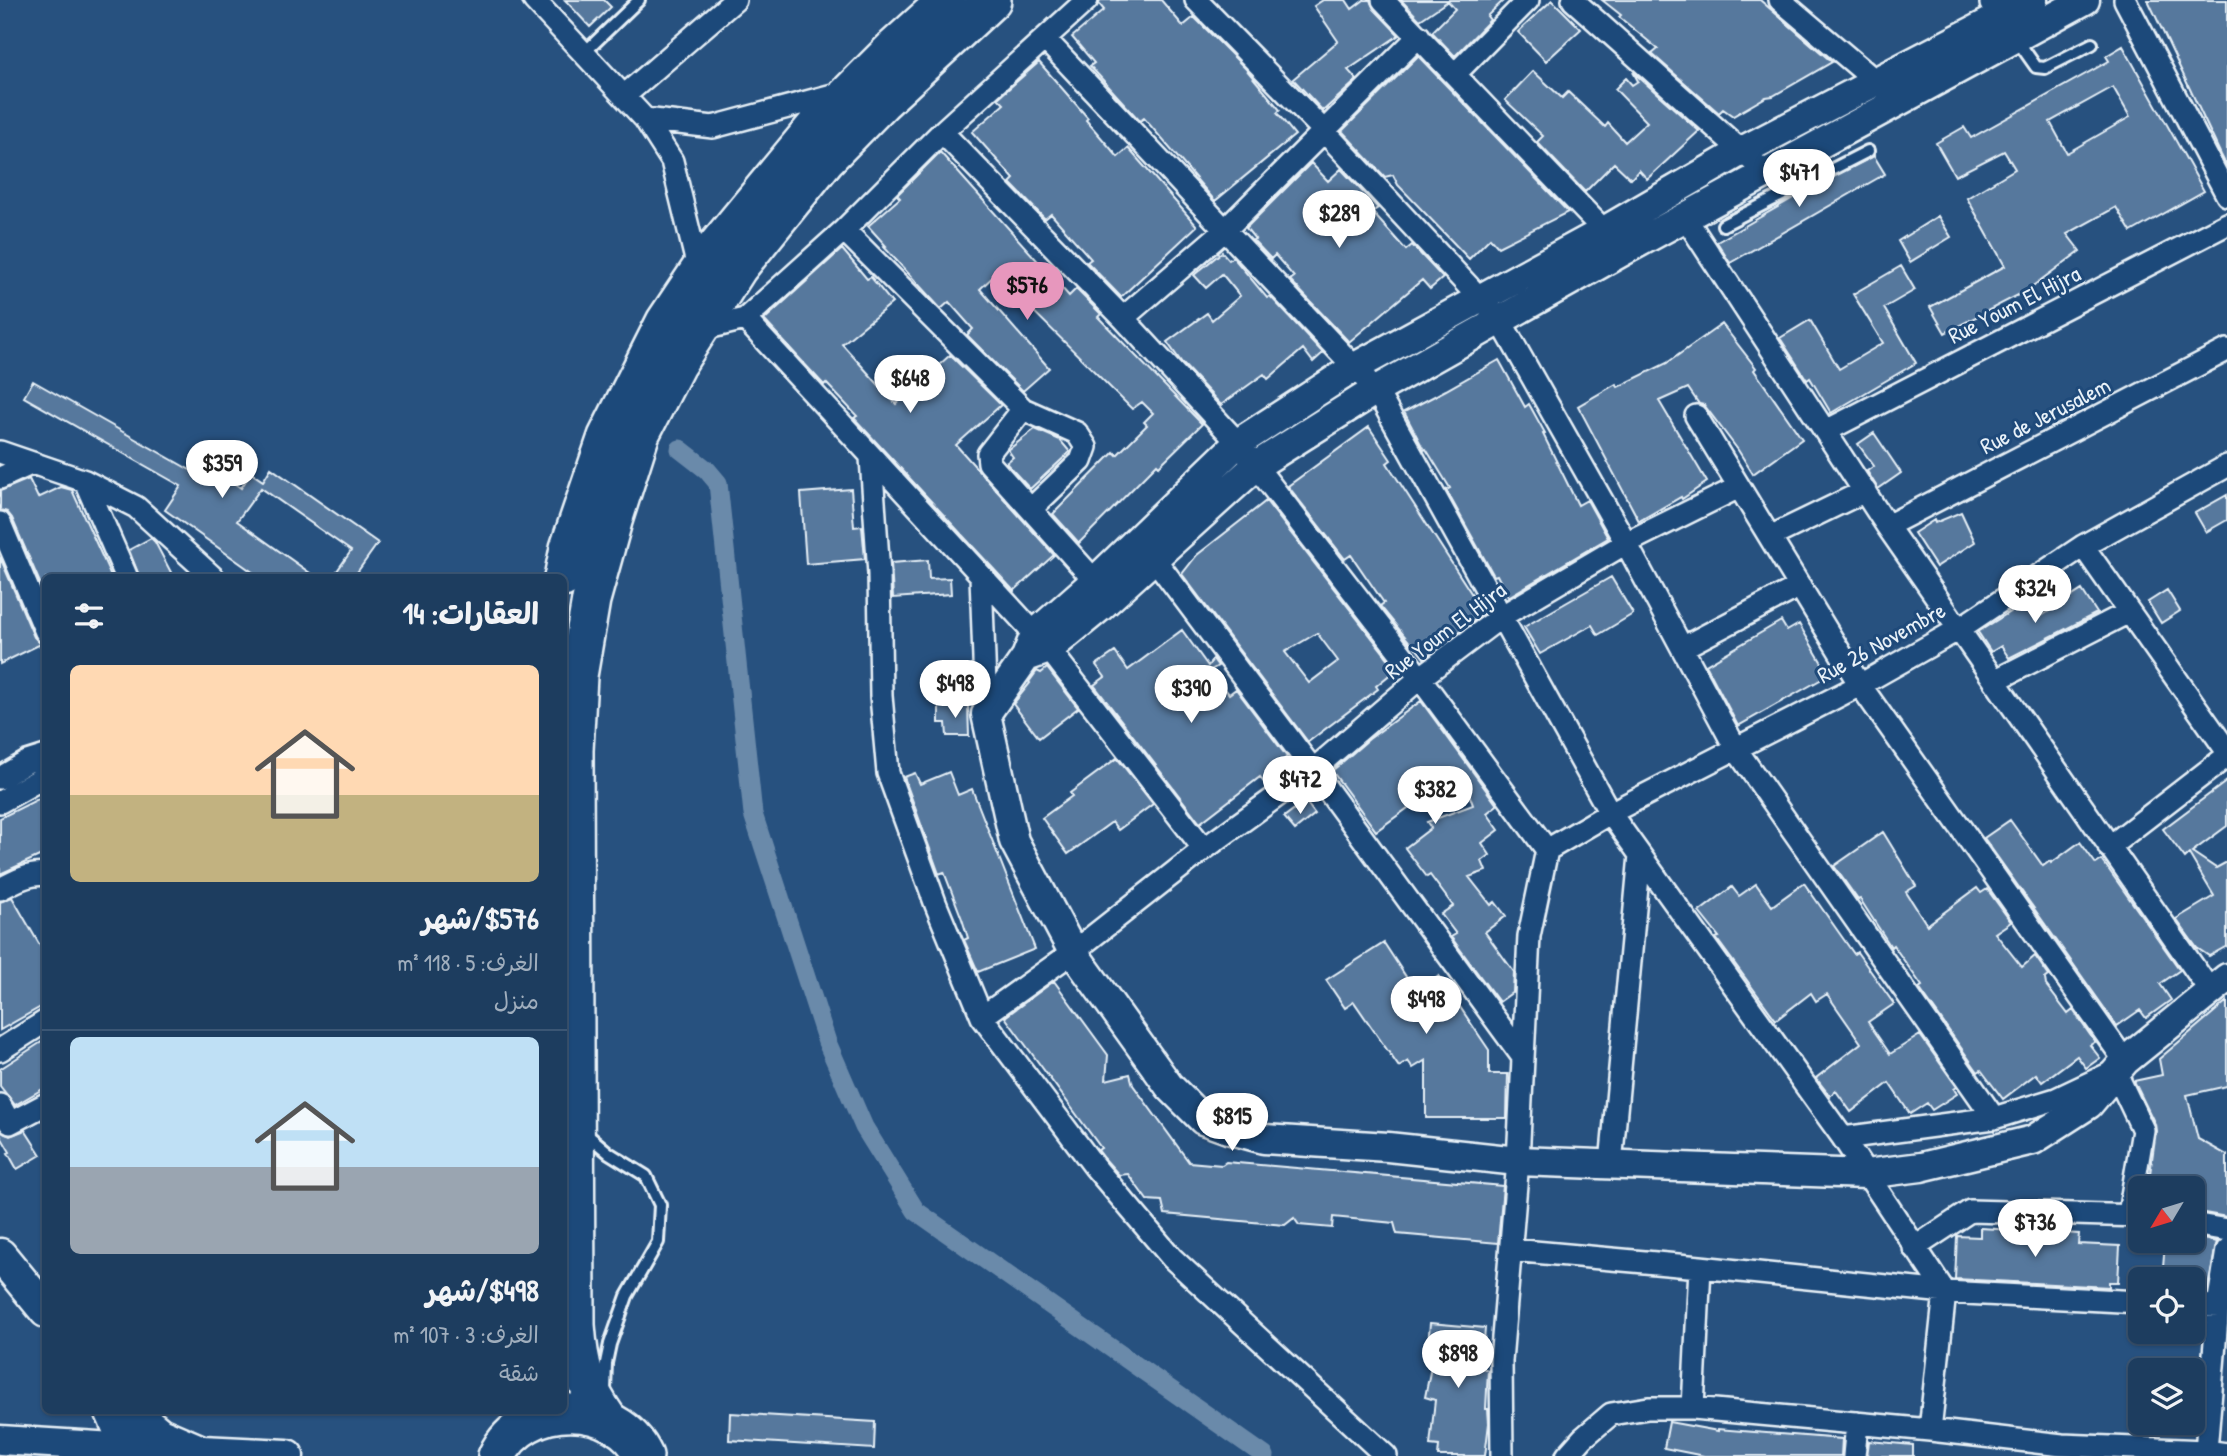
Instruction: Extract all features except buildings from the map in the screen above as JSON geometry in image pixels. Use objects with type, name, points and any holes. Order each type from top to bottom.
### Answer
[{"type":"highway","points":[[565,574],[569,548],[607,437],[665,322],[711,253],[815,127],[947,0]]},
{"type":"highway","points":[[609,1421],[591,1396],[579,1359],[576,1325],[574,750],[578,676],[592,600],[613,521],[641,433],[676,365],[738,268],[827,159],[882,102],[992,0]]},
{"type":"highway","points":[[567,1412],[586,1413],[609,1421],[648,1454]]},
{"type":"highway","points":[[503,1441],[537,1419],[554,1414]]},
{"type":"main road","points":[[0,1255],[42,1306]]},
{"type":"main road","points":[[113,1414],[129,1452]]},
{"type":"main road","points":[[136,1414],[160,1434],[202,1452],[288,1456]]},
{"type":"street","points":[[534,0],[645,119],[672,161],[699,272]]},
{"type":"street","points":[[624,96],[735,0]]},
{"type":"street","points":[[699,330],[745,319],[845,230],[942,132],[1087,0]]},
{"type":"street","points":[[1196,0],[1324,131],[1500,320],[1626,543],[1736,749],[1994,1118]]},
{"type":"street","points":[[1383,0],[1456,73],[1613,241]]},
{"type":"street","points":[[1456,73],[1528,0]]},
{"type":"street","points":[[1573,0],[1773,183]]},
{"type":"street","points":[[1780,0],[1899,100]]},
{"type":"street","points":[[1037,647],[1147,549],[1256,465],[1376,390],[1500,320],[1741,151],[1875,82],[1998,12],[2033,0]]},
{"type":"street","points":[[986,714],[1037,647],[1095,581],[1147,549],[1238,443],[1355,366],[1480,298],[1613,241],[1773,183],[1899,100],[1998,12],[2085,0]]},
{"type":"street","points":[[2125,0],[2227,195]]},
{"type":"street","points":[[1123,318],[1225,230],[1419,36]]},
{"type":"street","points":[[1045,39],[1376,390],[1610,813],[1843,1138],[1945,1292],[1930,1430]]},
{"type":"street","points":[[645,119],[713,127],[853,89]]},
{"type":"street","points":[[942,132],[1123,318],[1238,443],[1420,678],[1547,850],[1528,936],[1518,1161],[1501,1361],[1502,1456]]},
{"type":"street","points":[[981,576],[986,714],[1014,841],[1073,952],[1169,1086],[1203,1119],[1264,1139],[1388,1147],[1518,1161],[1866,1174],[1921,1167],[2033,1140],[2089,1104],[2120,1066],[2219,985],[2109,847],[1887,526],[1685,217]]},
{"type":"street","name":"Rue Youm El Hijra","points":[[1826,431],[2227,224]]},
{"type":"street","points":[[845,230],[1023,409],[1077,433],[1086,447],[1081,461],[1031,509]]},
{"type":"street","points":[[745,319],[981,576],[1204,849]]},
{"type":"street","name":"Rue de Jerusalem","points":[[1887,526],[2224,359]]},
{"type":"street","points":[[1023,409],[988,454],[989,463],[1095,581]]},
{"type":"street","points":[[1696,416],[1860,685],[2120,1066],[2143,1130],[2139,1176]]},
{"type":"street","points":[[0,452],[85,481],[136,507],[210,574]]},
{"type":"street","points":[[871,458],[879,574],[881,696],[888,773],[936,905],[982,1017],[1094,1166],[1172,1258],[1386,1456]]},
{"type":"street","points":[[0,478],[33,464]]},
{"type":"street","name":"Rue 26 Novembre","points":[[1547,850],[1610,813],[1860,685],[1959,629],[2083,546],[2227,466]]},
{"type":"street","points":[[85,481],[125,574]]},
{"type":"street","name":"Rue Youm El Hijra","points":[[982,1017],[1073,952],[1204,849],[1313,770],[1420,678],[1502,616],[1626,543],[1739,487]]},
{"type":"street","points":[[1769,537],[1865,491]]},
{"type":"street","points":[[0,523],[42,623]]},
{"type":"street","points":[[2083,546],[2227,754],[2109,847]]},
{"type":"street","points":[[1147,549],[1522,1056]]},
{"type":"street","points":[[1682,648],[1800,586]]},
{"type":"street","points":[[1996,680],[2129,612]]},
{"type":"street","points":[[2,771],[42,757]]},
{"type":"street","points":[[0,802],[42,778]]},
{"type":"street","points":[[1611,1164],[1640,855]]},
{"type":"street","points":[[0,889],[13,882],[42,874]]},
{"type":"street","points":[[0,1050],[42,1024]]},
{"type":"street","points":[[1843,1138],[1994,1118],[2056,1098],[2120,1066]]},
{"type":"street","points":[[0,1104],[10,1122],[42,1106]]},
{"type":"street","points":[[1914,1248],[1969,1211],[2128,1215]]},
{"type":"street","points":[[2205,1226],[2227,1230]]},
{"type":"street","points":[[1512,1250],[1945,1292],[2128,1301]]},
{"type":"street","points":[[1567,1456],[1583,1438],[1611,1415],[1648,1408],[1693,1408],[1930,1430],[2062,1450],[2217,1452],[2218,1306],[2227,1250]]},
{"type":"street","points":[[1693,1408],[1700,1267]]},
{"type":"street","points":[[2205,1305],[2218,1306]]},
{"type":"street","points":[[1854,1456],[1857,1423]]},
{"type":"street","points":[[0,1440],[129,1452],[202,1452]]},
{"type":"lane","points":[[584,54],[639,0]]},
{"type":"lane","points":[[1998,12],[2036,66],[2045,68],[2092,44]]},
{"type":"lane","points":[[1723,225],[1773,183],[1868,150]]},
{"type":"lane","points":[[575,1125],[609,1153],[646,1176],[660,1205],[658,1242],[627,1296],[610,1344],[604,1382],[609,1421]]},
{"type":"waterway","points":[[680,449],[707,470],[718,483],[753,814],[827,1042],[864,1127],[916,1211],[1265,1456]]}]
